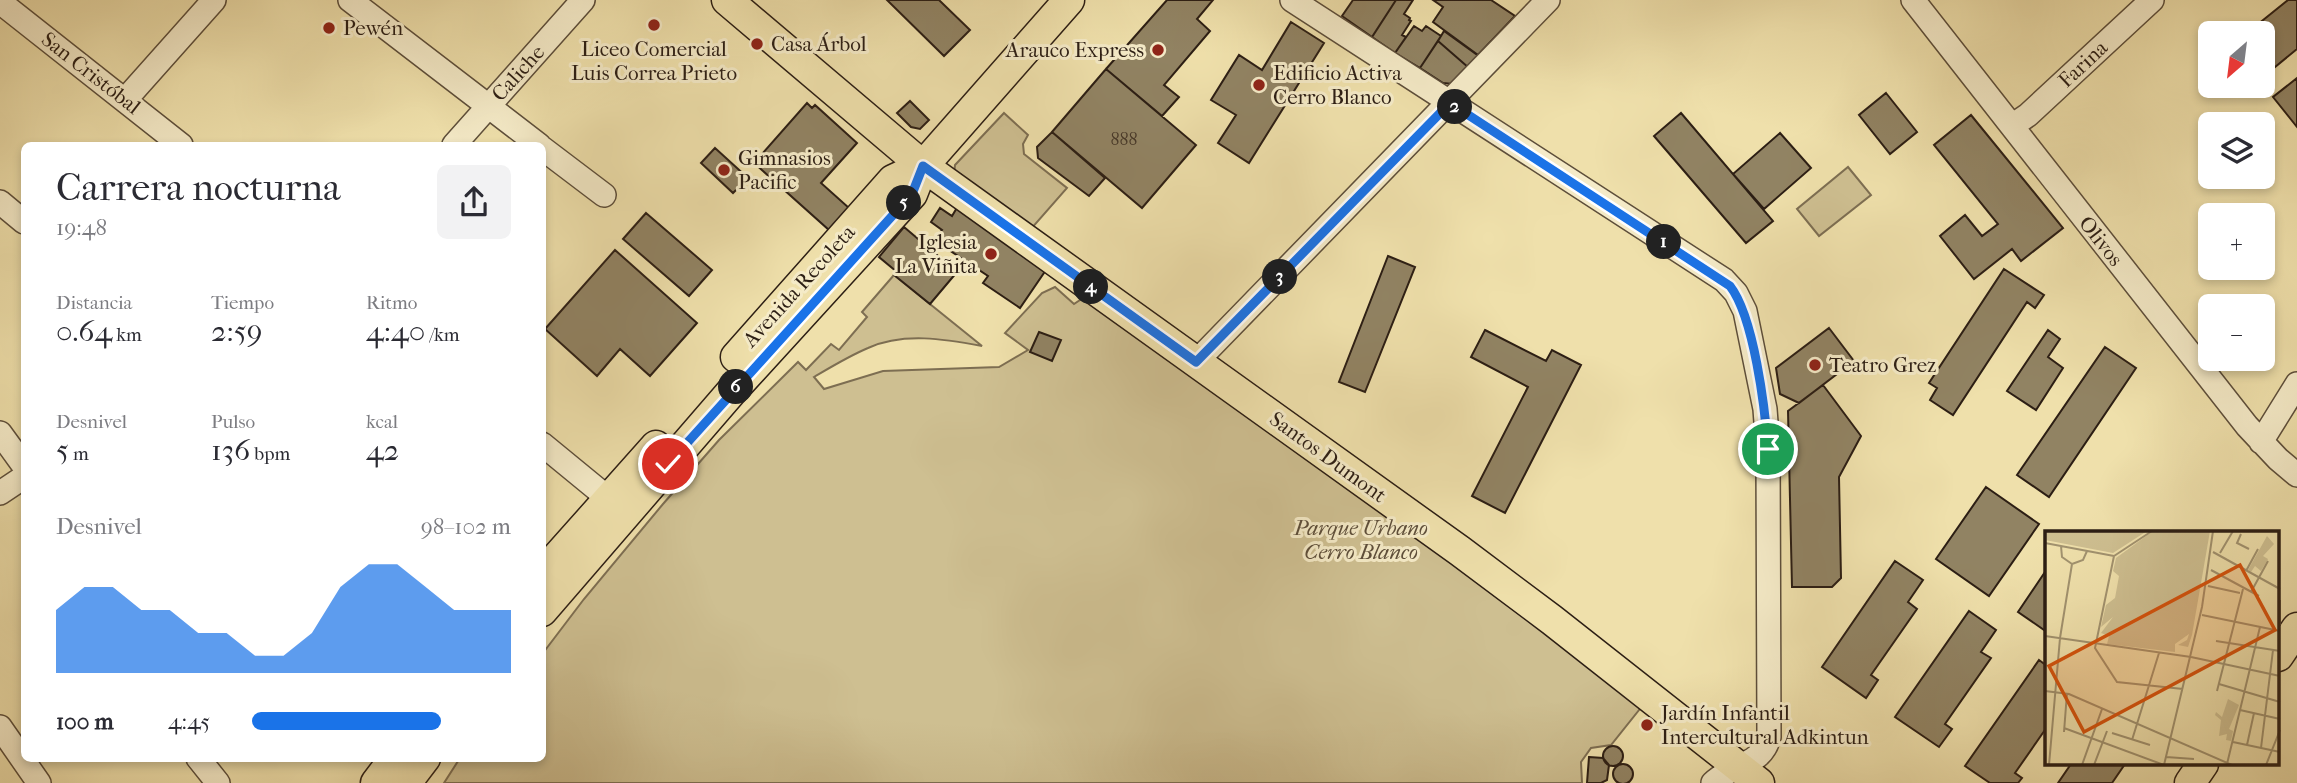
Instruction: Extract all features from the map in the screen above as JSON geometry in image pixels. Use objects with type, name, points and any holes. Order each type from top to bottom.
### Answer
[{"type":"main road","name":"Santos Dumont","points":[[727,0],[923,166],[1532,605],[1737,778]]},
{"type":"main road","name":"Avenida Recoleta","points":[[546,605],[612,512],[892,180],[923,166],[1069,0]]},
{"type":"main road","name":"Avenida Recoleta","points":[[546,570],[612,512]]},
{"type":"main road","points":[[2280,653],[2297,628]]},
{"type":"main road","points":[[376,783],[412,765]]},
{"type":"main road","points":[[2190,783],[2202,766]]},
{"type":"street","points":[[125,100],[214,0]]},
{"type":"street","points":[[350,0],[535,142]]},
{"type":"street","name":"Caliche","points":[[457,142],[583,0]]},
{"type":"street","points":[[1292,0],[1724,280],[1741,302],[1765,409],[1768,449],[1770,728],[1768,744],[1737,778]]},
{"type":"street","points":[[1196,362],[1548,0]]},
{"type":"street","name":"Olivos","points":[[1913,0],[2260,442],[2297,475]]},
{"type":"street","name":"Farina","points":[[2012,126],[2028,115],[2152,0]]},
{"type":"street","name":"San Cristóbal","points":[[0,2],[177,142]]},
{"type":"street","points":[[546,151],[604,195]]},
{"type":"street","points":[[0,202],[21,220]]},
{"type":"street","points":[[2260,442],[2297,384]]},
{"type":"street","points":[[0,433],[21,462]]},
{"type":"street","points":[[546,448],[612,512]]},
{"type":"street","points":[[0,494],[21,479]]},
{"type":"street","points":[[0,727],[21,757]]},
{"type":"street","points":[[24,762],[39,783]]},
{"type":"street","points":[[201,762],[218,783]]},
{"type":"green space","points":[[1004,113],[1028,135],[1023,144],[1024,154],[1067,188],[1031,229],[954,176],[955,165]]},
{"type":"green space","points":[[1848,167],[1871,195],[1819,236],[1797,209]]},
{"type":"green space","name":"Parque Urbano Cerro Blanco","points":[[894,275],[982,346],[924,338],[881,343],[854,354],[814,377],[824,389],[883,371],[999,367],[1028,350],[1005,333],[1042,293],[1055,287],[1074,304],[1089,294],[1643,705],[1611,745],[1591,748],[1581,762],[1582,783],[444,783],[457,762],[546,762],[546,649],[584,599],[719,440],[798,362],[806,370],[831,344],[839,350],[867,317],[862,312]]},
{"type":"building","points":[[887,0],[939,0],[970,30],[944,56]]},
{"type":"building","name":"Arauco Express","points":[[1167,0],[1213,0],[1197,19],[1210,31],[1164,85],[1179,97],[1162,116],[1106,69]]},
{"type":"building","points":[[1353,0],[1396,0],[1372,37],[1342,16]]},
{"type":"building","points":[[1396,0],[1413,0],[1404,14],[1411,21],[1402,35],[1406,37],[1395,53],[1372,37]]},
{"type":"building","points":[[1433,0],[1491,0],[1515,16],[1478,55],[1433,22],[1443,7]]},
{"type":"building","points":[[2288,0],[2297,0],[2297,49],[2275,67],[2275,21],[2262,21]]},
{"type":"building","name":"Edificio Activa Cerro Blanco","points":[[1291,22],[1324,43],[1249,163],[1218,143],[1236,115],[1211,100],[1239,55],[1262,70]]},
{"type":"building","points":[[1414,26],[1422,31],[1426,26],[1441,36],[1420,68],[1395,53]]},
{"type":"building","points":[[1444,31],[1480,57],[1469,68],[1438,41]]},
{"type":"building","points":[[1438,41],[1469,68],[1453,84],[1443,83],[1420,68]]},
{"type":"building","points":[[1106,69],[1196,145],[1142,208],[1052,132]]},
{"type":"building","points":[[2297,78],[2297,127],[2274,98]]},
{"type":"building","points":[[1886,93],[1917,132],[1890,154],[1859,115]]},
{"type":"building","points":[[910,101],[929,120],[920,129],[911,127],[897,113]]},
{"type":"building","points":[[807,103],[812,108],[815,105],[857,143],[821,183],[849,208],[829,230],[754,163]]},
{"type":"building","points":[[1681,113],[1773,221],[1746,243],[1654,136]]},
{"type":"building","points":[[1971,115],[2063,228],[2021,261],[2012,249],[1974,279],[1940,236],[1965,215],[1982,236],[1998,224],[1934,145]]},
{"type":"building","points":[[1052,132],[1105,178],[1089,196],[1038,158],[1037,147]]},
{"type":"building","points":[[1780,133],[1811,168],[1764,209],[1733,174]]},
{"type":"building","name":"Gimnasios Pacific","points":[[715,148],[748,178],[733,193],[701,163]]},
{"type":"building","name":"Iglesia La Viñita","points":[[958,206],[1048,267],[1020,308],[983,283],[988,276],[934,240],[942,230],[931,222],[940,208],[952,216]]},
{"type":"building","points":[[646,213],[712,270],[689,296],[623,239]]},
{"type":"building","points":[[904,227],[957,272],[930,304],[894,275],[897,272],[879,257]]},
{"type":"building","points":[[615,250],[697,323],[650,376],[620,349],[597,376],[546,328]]},
{"type":"building","points":[[1388,256],[1415,267],[1365,392],[1339,382]]},
{"type":"building","points":[[2004,269],[2044,295],[2035,308],[2027,302],[1953,415],[1930,400],[1937,388],[1929,383]]},
{"type":"building","name":"Teatro Grez","points":[[1829,328],[1854,361],[1799,403],[1780,394],[1776,368]]},
{"type":"building","points":[[1485,330],[1546,361],[1552,350],[1581,365],[1505,513],[1472,496],[1528,387],[1471,357]]},
{"type":"building","points":[[2048,330],[2060,339],[2048,357],[2063,368],[2036,410],[2007,391]]},
{"type":"building","points":[[1039,332],[1061,340],[1052,361],[1030,352]]},
{"type":"building","points":[[2105,347],[2136,368],[2049,497],[2017,475]]},
{"type":"building","points":[[1823,385],[1861,436],[1839,477],[1841,578],[1832,587],[1792,587],[1788,411]]},
{"type":"building","points":[[1986,487],[2039,524],[1989,596],[1936,559]]},
{"type":"building","points":[[1895,561],[1923,580],[1908,602],[1917,609],[1871,675],[1878,680],[1866,698],[1822,667]]},
{"type":"building","points":[[2045,572],[2045,631],[2018,612]]},
{"type":"building","points":[[1969,611],[1996,630],[1981,652],[1991,658],[1945,724],[1952,729],[1939,747],[1895,717]]},
{"type":"building","points":[[2039,660],[2045,664],[2045,730],[2015,773],[2022,778],[2018,783],[1990,783],[1965,766]]},
{"type":"building","points":[[1609,746],[1617,746],[1623,756],[1617,766],[1609,766],[1603,760],[1603,752]]},
{"type":"building","points":[[1589,757],[1603,758],[1609,765],[1607,780],[1587,783]]},
{"type":"building","points":[[1623,764],[1630,767],[1633,774],[1630,781],[1623,784],[1616,781],[1613,774],[1616,767]]},
{"type":"building","points":[[2070,766],[2124,766],[2112,783],[2058,783]]},
{"type":"place","name":"Liceo Comercial Luis Correa Prieto","points":[[654,25]]},
{"type":"place","name":"Pewén","points":[[329,28]]},
{"type":"place","name":"Casa Árbol","points":[[757,44]]},
{"type":"place","name":"Arauco Express","points":[[1158,50]]},
{"type":"place","name":"Edificio Activa Cerro Blanco","points":[[1259,85]]},
{"type":"place","name":"Gimnasios Pacific","points":[[724,170]]},
{"type":"place","name":"Iglesia La Viñita","points":[[991,254]]},
{"type":"place","name":"Teatro Grez","points":[[1815,365]]},
{"type":"place","name":"Jardín Infantil Intercultural Adkintun","points":[[1647,725]]},
{"type":"route","points":[[668,464],[912,194],[923,166],[1196,362],[1450,103],[1730,286],[1745,312],[1765,409],[1768,449]]}]
